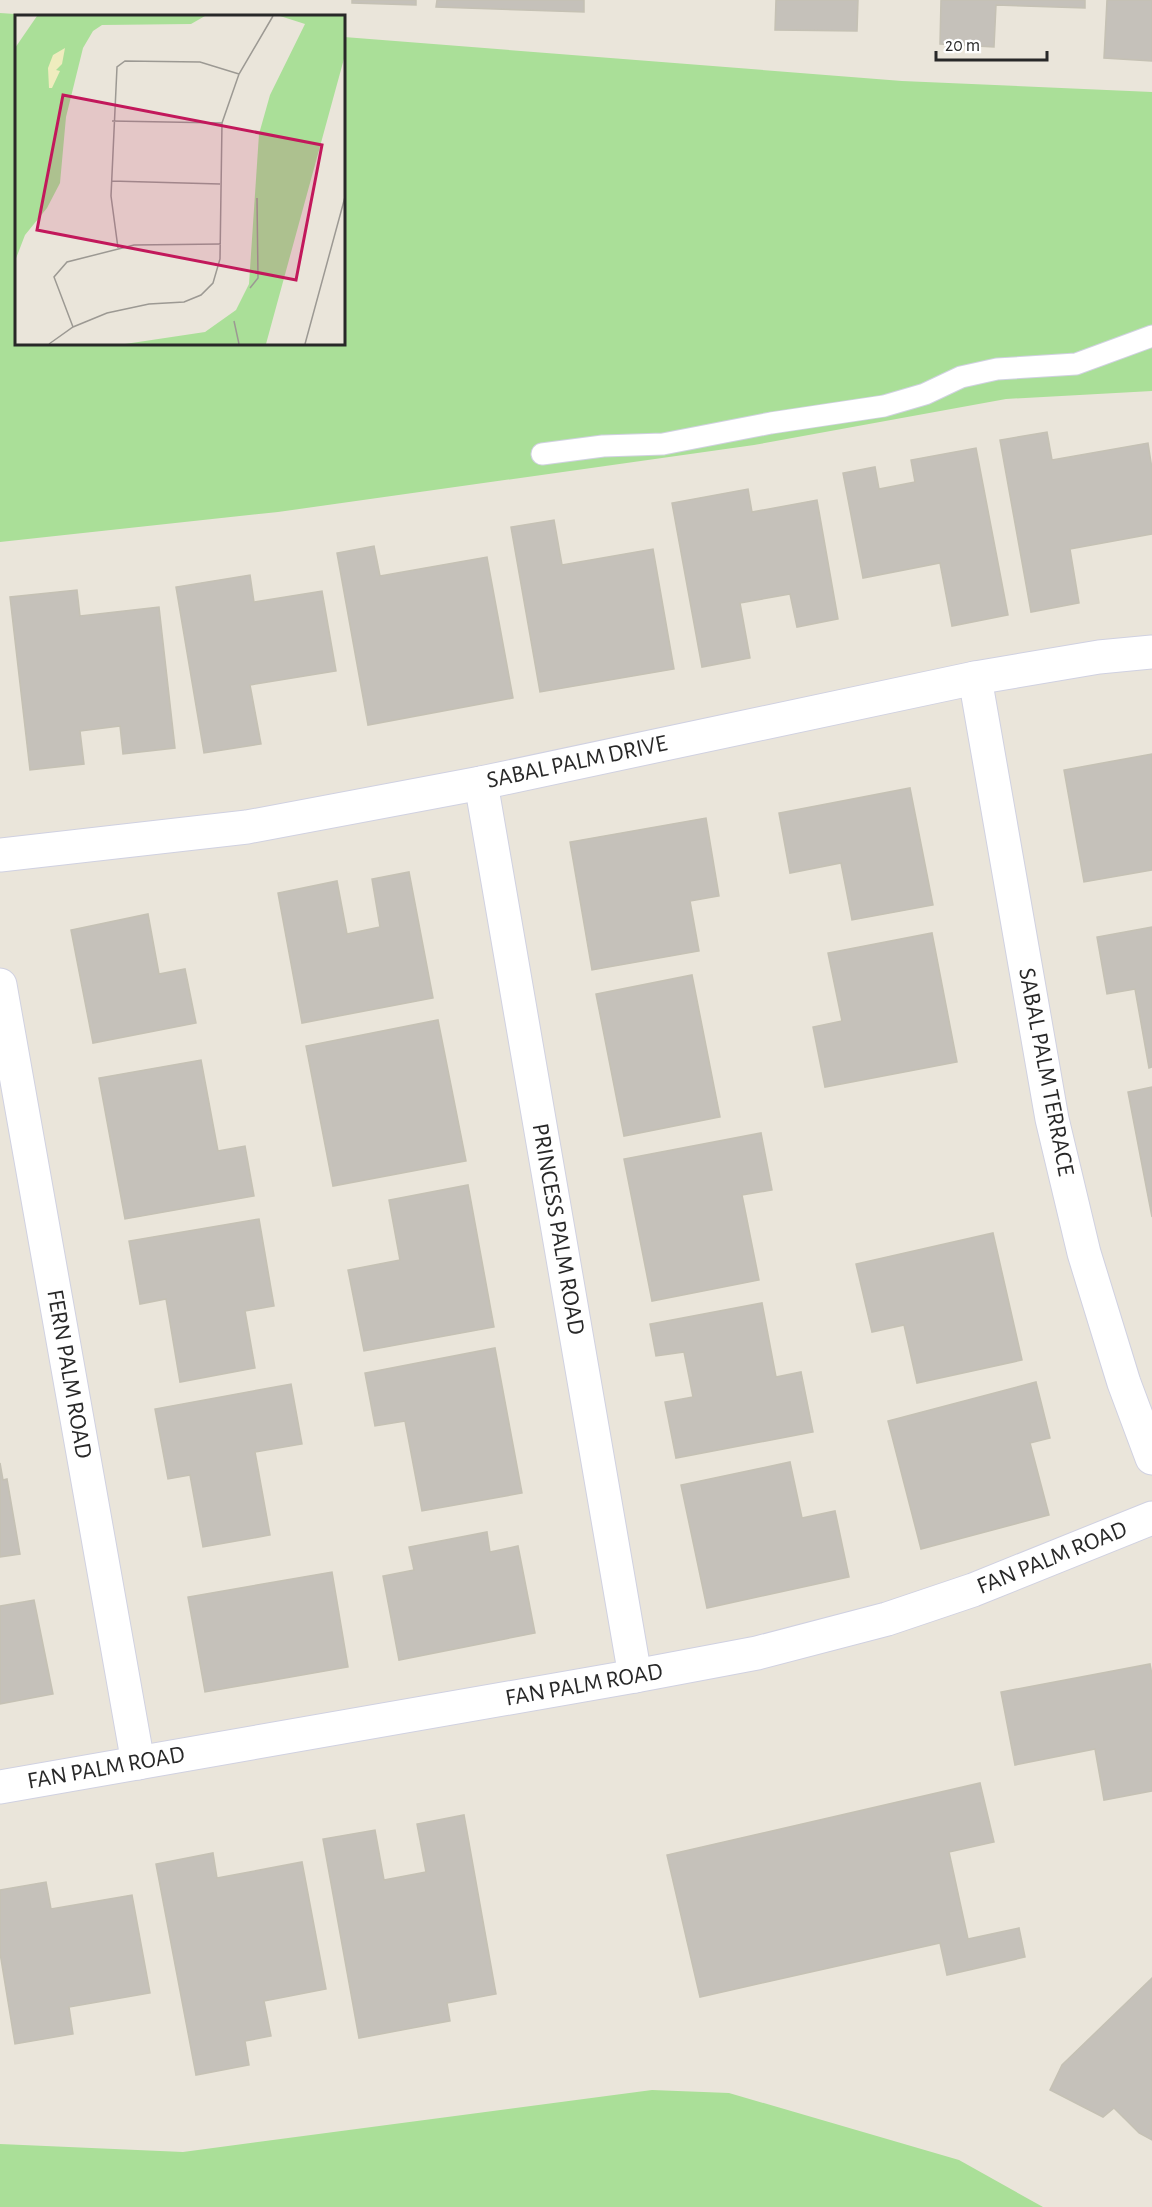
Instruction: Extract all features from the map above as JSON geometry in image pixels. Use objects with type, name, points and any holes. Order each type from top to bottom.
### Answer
[{"type":"street","name":"SABAL PALM DRIVE","points":[[0,855],[247,827],[481,783],[975,678],[1099,657],[1152,652]]},
{"type":"street","name":"SABAL PALM TERRACE","points":[[975,678],[1052,1119],[1084,1252],[1124,1383],[1152,1458]]},
{"type":"street","name":"PRINCESS PALM ROAD","points":[[481,783],[635,1676]]},
{"type":"street","name":"FERN PALM ROAD","points":[[0,985],[138,1763]]},
{"type":"street","name":"FAN PALM ROAD","points":[[0,1787],[757,1653],[887,1619],[973,1590],[1152,1518]]},
{"type":"lane","points":[[542,454],[603,446],[663,444],[771,423],[884,406],[925,394],[962,377],[997,369],[1076,364],[1152,336]]},
{"type":"green space","points":[[0,13],[30,15],[15,15],[15,345],[345,345],[345,37],[902,81],[1152,92],[1152,391],[1006,399],[754,445],[278,512],[0,542]]},
{"type":"green space","points":[[652,2090],[729,2093],[959,2160],[1043,2207],[0,2207],[0,2144],[183,2152]]},
{"type":"building","points":[[352,0],[416,0],[416,5],[352,3]]},
{"type":"building","points":[[437,0],[584,0],[584,12],[436,7]]},
{"type":"building","points":[[776,0],[858,0],[857,31],[775,30]]},
{"type":"building","points":[[941,0],[1085,0],[1085,8],[996,5],[994,47],[940,44]]},
{"type":"building","points":[[1107,0],[1152,0],[1152,61],[1104,58]]},
{"type":"building","points":[[1047,432],[1052,460],[1148,443],[1152,469],[1152,534],[1070,549],[1079,603],[1031,612],[1000,440]]},
{"type":"building","points":[[976,448],[1008,615],[952,626],[940,563],[863,578],[843,473],[875,467],[879,489],[915,482],[911,460]]},
{"type":"building","points":[[748,489],[752,512],[817,500],[838,619],[797,627],[790,594],[740,603],[750,658],[702,667],[672,503]]},
{"type":"building","points":[[554,520],[562,565],[653,549],[674,669],[540,692],[511,527]]},
{"type":"building","points":[[374,546],[380,576],[487,557],[513,698],[368,725],[337,553]]},
{"type":"building","points":[[250,575],[254,602],[322,591],[336,671],[250,685],[261,744],[204,753],[176,587]]},
{"type":"building","points":[[77,590],[80,616],[159,607],[175,748],[123,754],[120,726],[80,731],[84,764],[30,770],[10,597]]},
{"type":"building","points":[[1152,754],[1152,870],[1084,882],[1064,770]]},
{"type":"building","points":[[910,788],[933,905],[852,920],[841,863],[790,873],[779,813]]},
{"type":"building","points":[[706,818],[719,896],[690,901],[699,951],[592,970],[570,842]]},
{"type":"building","points":[[409,872],[433,998],[302,1023],[278,893],[337,881],[347,934],[380,927],[372,879]]},
{"type":"building","points":[[148,914],[159,974],[185,969],[196,1023],[93,1043],[71,930]]},
{"type":"building","points":[[1152,927],[1152,1067],[1149,1068],[1135,989],[1107,994],[1097,937]]},
{"type":"building","points":[[932,933],[957,1062],[825,1087],[813,1027],[842,1021],[828,953]]},
{"type":"building","points":[[692,975],[720,1117],[624,1136],[596,994]]},
{"type":"building","points":[[438,1020],[466,1161],[333,1186],[306,1046]]},
{"type":"building","points":[[201,1060],[218,1151],[245,1146],[254,1196],[125,1219],[99,1078]]},
{"type":"building","points":[[1152,1087],[1152,1217],[1128,1092]]},
{"type":"building","points":[[761,1133],[772,1190],[742,1195],[759,1280],[652,1301],[624,1159]]},
{"type":"building","points":[[468,1185],[494,1327],[364,1351],[348,1270],[400,1260],[389,1200]]},
{"type":"building","points":[[259,1219],[274,1306],[245,1311],[255,1368],[180,1382],[166,1299],[140,1304],[129,1241]]},
{"type":"building","points":[[993,1233],[1022,1360],[917,1383],[904,1325],[872,1332],[856,1264]]},
{"type":"building","points":[[762,1303],[776,1377],[801,1372],[813,1432],[676,1458],[665,1402],[693,1397],[684,1352],[656,1356],[650,1324]]},
{"type":"building","points":[[495,1348],[522,1493],[422,1511],[405,1421],[375,1426],[365,1373]]},
{"type":"building","points":[[1036,1382],[1050,1438],[1030,1443],[1049,1515],[921,1549],[888,1421]]},
{"type":"building","points":[[291,1384],[302,1444],[255,1452],[270,1535],[203,1547],[190,1475],[168,1479],[155,1409]]},
{"type":"building","points":[[790,1462],[802,1518],[835,1511],[849,1577],[707,1608],[681,1485]]},
{"type":"building","points":[[0,1463],[3,1480],[7,1479],[20,1554],[0,1557]]},
{"type":"building","points":[[487,1532],[490,1552],[518,1546],[535,1633],[399,1660],[383,1576],[414,1570],[409,1547]]},
{"type":"building","points":[[332,1572],[348,1667],[205,1692],[188,1597]]},
{"type":"building","points":[[34,1600],[53,1694],[0,1704],[0,1606]]},
{"type":"building","points":[[1150,1664],[1152,1675],[1152,1791],[1104,1800],[1095,1749],[1015,1765],[1001,1692]]},
{"type":"building","points":[[980,1783],[994,1842],[949,1852],[968,1939],[1019,1928],[1025,1957],[947,1975],[940,1943],[700,1997],[667,1855]]},
{"type":"building","points":[[464,1815],[496,1994],[447,2003],[450,2021],[359,2038],[323,1839],[375,1830],[384,1880],[426,1872],[417,1824]]},
{"type":"building","points":[[213,1853],[217,1878],[302,1862],[326,1989],[264,2001],[271,2036],[245,2041],[249,2065],[196,2075],[156,1864]]},
{"type":"building","points":[[46,1882],[51,1909],[132,1895],[150,1993],[69,2007],[73,2034],[15,2044],[0,1953],[0,1890]]},
{"type":"building","points":[[1152,1978],[1152,2140],[1139,2133],[1114,2108],[1103,2117],[1050,2090],[1062,2065]]}]
